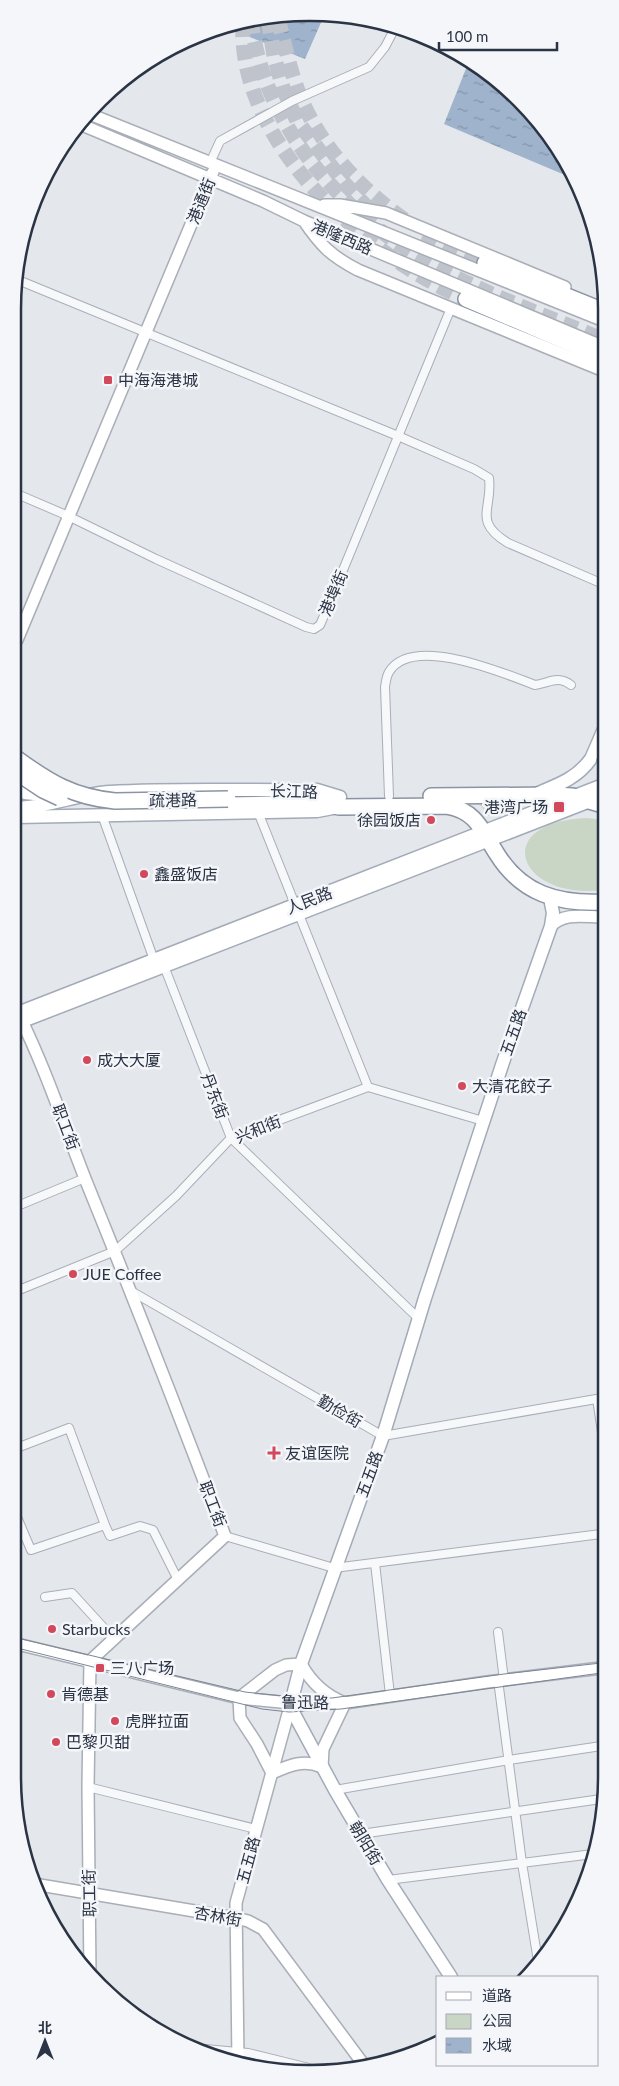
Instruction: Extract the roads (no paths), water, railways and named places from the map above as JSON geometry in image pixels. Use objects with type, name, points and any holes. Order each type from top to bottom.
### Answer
[{"type":"highway","points":[[485,263],[598,309]]},
{"type":"highway","points":[[466,299],[598,355]]},
{"type":"highway","name":"疏港路","points":[[21,762],[49,782],[81,796],[98,799],[115,801],[339,802]]},
{"type":"highway","name":"疏港路","points":[[21,775],[43,790],[60,798],[96,806],[228,802]]},
{"type":"highway","name":"长江路","points":[[339,802],[389,796],[535,794],[598,800]]},
{"type":"highway","name":"长江路","points":[[339,802],[459,808],[468,812],[486,835],[498,856],[519,880],[535,891],[550,898],[583,903],[598,902]]},
{"type":"main road","name":"港隆西路","points":[[96,116],[210,164],[598,318]]},
{"type":"main road","name":"港隆西路","points":[[87,127],[598,344]]},
{"type":"main road","name":"港通街","points":[[21,630],[66,515],[208,178],[210,164]]},
{"type":"main road","points":[[313,204],[340,205],[386,213],[597,300]]},
{"type":"main road","points":[[304,221],[319,242],[337,258],[358,270],[598,369]]},
{"type":"main road","name":"港通街","points":[[21,611],[66,515]]},
{"type":"main road","points":[[535,794],[573,778],[583,770],[590,760],[598,742]]},
{"type":"main road","name":"人民路","points":[[21,1015],[159,963],[486,835],[572,796],[598,787]]},
{"type":"main road","name":"长江路","points":[[21,808],[38,806],[73,797],[111,792],[317,790],[339,802]]},
{"type":"main road","points":[[21,791],[43,796],[73,797]]},
{"type":"main road","name":"人民路","points":[[486,835],[598,800]]},
{"type":"main road","points":[[21,817],[317,811],[339,802]]},
{"type":"main road","points":[[468,842],[485,848],[498,856]]},
{"type":"main road","name":"五五路","points":[[238,2056],[236,1904],[256,1829],[301,1664],[383,1436],[418,1318],[483,1121],[551,926],[554,913],[550,898]]},
{"type":"main road","points":[[551,926],[567,916],[598,917]]},
{"type":"main road","name":"职工街","points":[[21,1025],[56,1099],[225,1536],[90,1661],[88,1787],[90,1963]]},
{"type":"main road","name":"鲁迅路","points":[[21,1645],[239,1698],[291,1703],[345,1702],[598,1668]]},
{"type":"main road","points":[[301,1664],[311,1678],[326,1693],[345,1702],[323,1750],[322,1767],[304,1762],[288,1765],[272,1773],[258,1744],[240,1718],[239,1698],[274,1670],[286,1665],[301,1664]]},
{"type":"main road","name":"朝阳街","points":[[291,1703],[293,1712],[334,1790],[388,1880],[450,1976]]},
{"type":"main road","name":"杏林街","points":[[43,1886],[236,1918],[248,1921],[263,1929],[360,2060]]},
{"type":"street","points":[[210,164],[220,141],[292,101],[369,67],[385,47],[392,34]]},
{"type":"street","points":[[23,282],[143,330],[474,469],[489,478],[491,492],[485,509],[488,523],[494,535],[508,544],[598,582]]},
{"type":"street","name":"港埠街","points":[[21,496],[66,515],[156,560],[314,629],[320,625],[323,618],[450,308]]},
{"type":"street","points":[[389,796],[385,687],[388,674],[393,667],[414,656],[444,658],[478,663],[535,684],[544,684],[556,680],[565,681],[572,685]]},
{"type":"street","points":[[258,812],[368,1087],[483,1121]]},
{"type":"street","name":"丹东街","points":[[102,815],[159,963],[231,1138],[418,1318]]},
{"type":"street","name":"兴和街","points":[[21,1289],[115,1251],[176,1196],[231,1138],[368,1087]]},
{"type":"street","points":[[21,1205],[85,1178]]},
{"type":"street","name":"勤俭街","points":[[131,1290],[383,1436]]},
{"type":"street","points":[[383,1436],[598,1399]]},
{"type":"street","points":[[21,1446],[69,1428],[110,1536],[140,1526],[153,1530],[178,1580]]},
{"type":"street","points":[[21,1526],[31,1550],[105,1525]]},
{"type":"street","points":[[225,1536],[334,1568],[598,1534]]},
{"type":"street","points":[[374,1563],[390,1695]]},
{"type":"street","points":[[45,1597],[72,1593],[114,1639]]},
{"type":"street","points":[[498,1632],[509,1760],[522,1863],[537,1954]]},
{"type":"street","points":[[334,1790],[598,1746]]},
{"type":"street","points":[[88,1787],[256,1829]]},
{"type":"street","points":[[360,1834],[597,1800]]},
{"type":"street","points":[[388,1880],[587,1855]]},
{"type":"street","points":[[244,2057],[276,2062]]},
{"type":"water","points":[[321,22],[305,59],[235,31],[272,24]]},
{"type":"water","points":[[466,68],[500,93],[526,119],[549,149],[564,175],[444,124]]},
{"type":"tunnel","points":[[279,23],[297,88],[315,127],[327,145],[356,178],[371,193],[405,220]]},
{"type":"tunnel","points":[[269,24],[274,56],[283,88],[297,121],[345,184],[368,208]]},
{"type":"tunnel","points":[[253,27],[258,55],[269,90],[286,123],[306,154],[329,183],[355,209],[384,233],[436,267],[507,300],[598,338]]},
{"type":"tunnel","points":[[243,29],[246,66],[261,109],[284,151],[314,189],[349,224],[388,254],[427,280],[466,299]]},
{"type":"tunnel","points":[[424,233],[485,263]]},
{"type":"tram line","points":[[21,1639],[245,1692],[292,1697],[332,1698],[504,1674],[598,1663]]},
{"type":"tram line","points":[[21,1649],[262,1709],[289,1712],[341,1709],[598,1673]]},
{"type":"place","name":"中海海港城","points":[[108,380]]},
{"type":"place","name":"港湾广场","points":[[559,807]]},
{"type":"place","name":"徐园饭店","points":[[431,820]]},
{"type":"place","name":"鑫盛饭店","points":[[144,874]]},
{"type":"place","name":"成大大厦","points":[[87,1060]]},
{"type":"place","name":"大清花餃子","points":[[462,1086]]},
{"type":"place","name":"JUE Coffee","points":[[73,1274]]},
{"type":"place","name":"友谊医院","points":[[274,1453]]},
{"type":"place","name":"Starbucks","points":[[52,1629]]},
{"type":"place","name":"三八广场","points":[[100,1668]]},
{"type":"place","name":"肯德基","points":[[51,1694]]},
{"type":"place","name":"虎胖拉面","points":[[115,1721]]},
{"type":"place","name":"巴黎贝甜","points":[[56,1742]]}]
